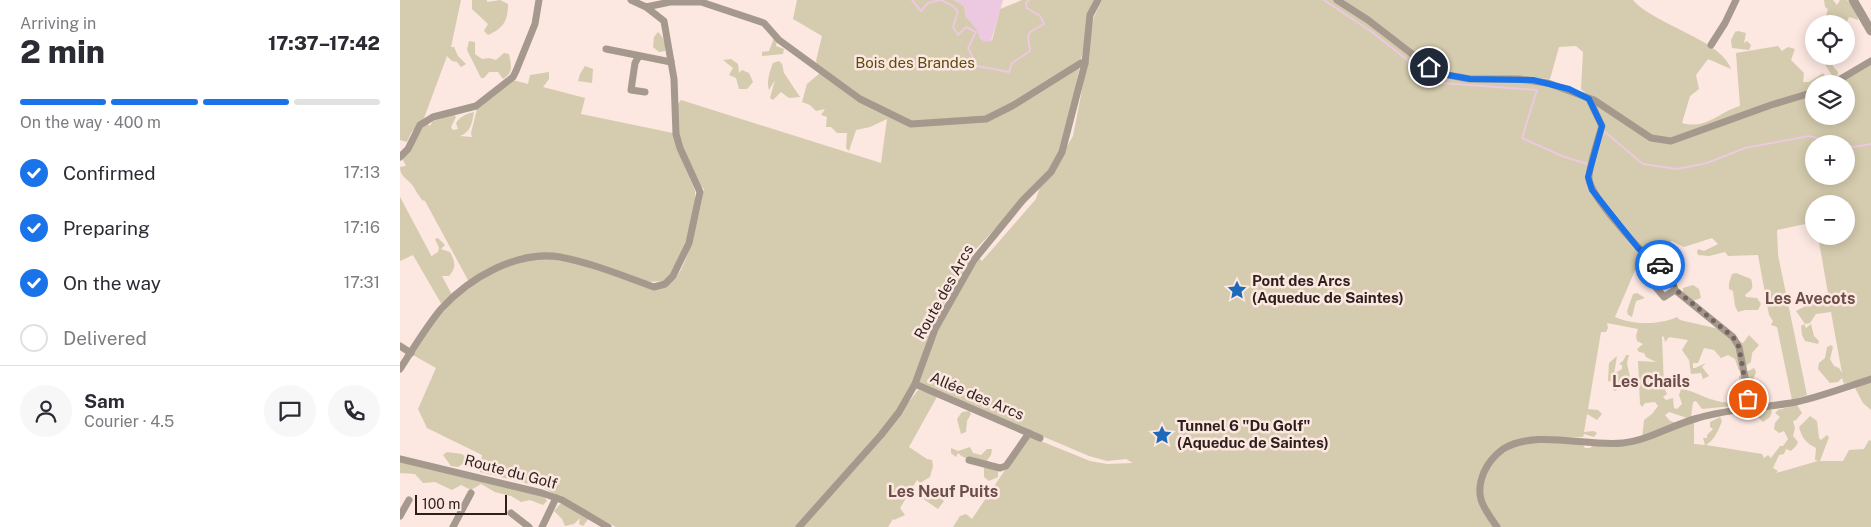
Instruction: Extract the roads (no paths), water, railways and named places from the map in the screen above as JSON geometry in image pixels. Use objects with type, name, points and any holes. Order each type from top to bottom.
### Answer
[{"type":"street","points":[[400,157],[408,149],[420,125],[433,117],[476,106],[513,77],[535,24],[539,0]]},
{"type":"street","points":[[400,369],[441,310],[467,286],[510,263],[530,256],[558,257],[584,263],[654,287],[665,284],[673,276],[689,244],[700,192],[680,148],[676,134],[674,79],[664,21],[646,7],[631,0]]},
{"type":"street","name":"Route des Arcs","points":[[800,527],[881,436],[899,412],[915,384],[936,329],[974,260],[1023,200],[1051,172],[1062,152],[1084,63],[1090,15],[1098,0]]},
{"type":"street","points":[[1336,0],[1368,20],[1429,67],[1448,75],[1470,79],[1519,79],[1548,83],[1569,89],[1594,100],[1652,138],[1671,141],[1805,95]]},
{"type":"street","points":[[1711,45],[1725,23],[1736,0]]},
{"type":"street","points":[[1853,0],[1871,31]]},
{"type":"street","points":[[646,7],[670,2],[701,2],[764,23],[779,40],[860,99],[911,124],[986,119],[1012,106],[1081,63],[1084,63]]},
{"type":"street","points":[[606,49],[671,62]]},
{"type":"street","points":[[639,56],[635,64],[631,90],[645,92]]},
{"type":"street","points":[[1847,75],[1871,61]]},
{"type":"street","points":[[1589,99],[1602,126],[1588,177],[1592,190],[1638,248],[1656,264],[1668,267],[1676,290],[1733,337],[1739,347],[1751,408]]},
{"type":"street","points":[[1656,264],[1654,285],[1664,296],[1676,290]]},
{"type":"street","points":[[400,346],[411,353]]},
{"type":"street","points":[[1497,527],[1484,509],[1479,496],[1479,484],[1492,459],[1504,449],[1521,442],[1548,440],[1622,444],[1640,440],[1697,418],[1794,402],[1871,379]]},
{"type":"street","name":"Allée des Arcs","points":[[915,384],[1040,438]]},
{"type":"street","name":"Allée des Arcs","points":[[969,460],[1000,468],[1006,466],[1029,433]]},
{"type":"street","name":"Route du Golf","points":[[400,459],[519,486],[556,498],[608,527]]},
{"type":"street","points":[[453,527],[471,493]]},
{"type":"street","points":[[542,527],[556,498]]},
{"type":"street","points":[[400,516],[409,500]]},
{"type":"street","points":[[511,513],[529,527]]},
{"type":"waterway","points":[[912,0],[921,11],[928,3],[940,0]]},
{"type":"waterway","points":[[941,0],[953,6],[958,12],[953,27],[958,35],[966,27],[976,32],[968,48],[977,66],[1009,72],[1012,63],[1030,51],[1028,37],[1030,32],[1044,24],[1040,16],[1027,8],[1026,3],[1029,0]]},
{"type":"waterway","points":[[1324,0],[1372,32],[1420,70],[1442,83],[1537,90],[1522,138],[1562,156],[1587,164],[1588,162]]},
{"type":"waterway","points":[[1602,136],[1605,132],[1643,164],[1677,169],[1707,163],[1745,148],[1805,137]]},
{"type":"waterway","points":[[1855,147],[1871,144]]},
{"type":"place","name":"Pont des Arcs (Aqueduc de Saintes)","points":[[1237,290]]},
{"type":"place","name":"Tunnel 6 \"Du Golf\" (Aqueduc de Saintes)","points":[[1162,435]]},
{"type":"district","name":"Les Avecots","points":[[1810,298]]},
{"type":"district","name":"Les Chails","points":[[1651,381]]},
{"type":"district","name":"Les Neuf Puits","points":[[943,491]]},
{"type":"park label","name":"Bois des Brandes","points":[[915,63]]}]
